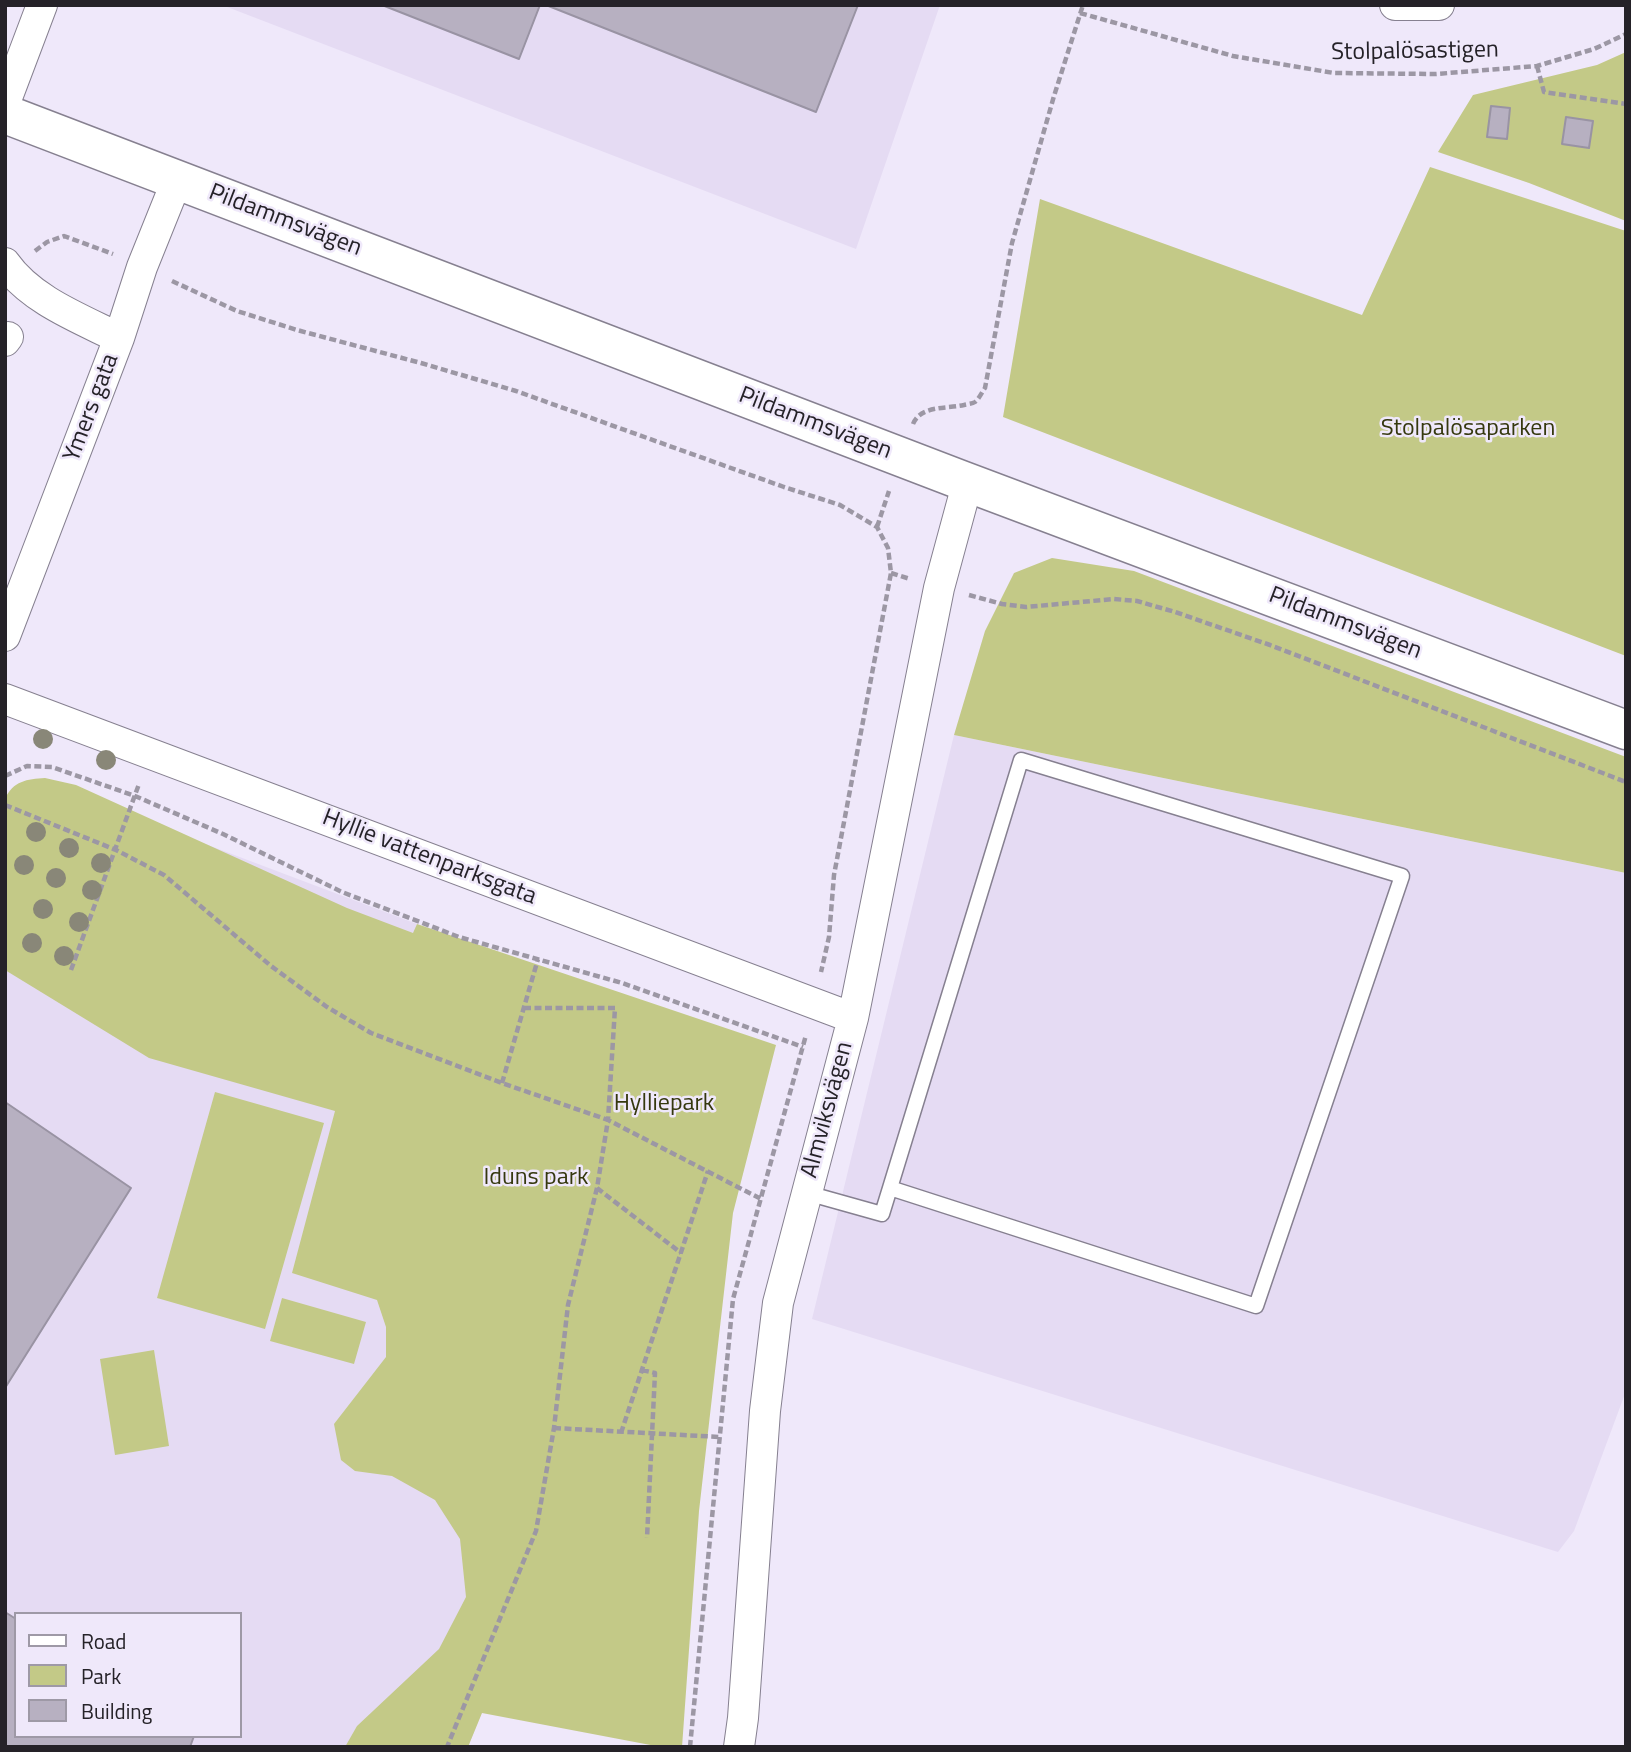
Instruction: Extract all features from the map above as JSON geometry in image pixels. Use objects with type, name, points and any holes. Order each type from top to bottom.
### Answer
[{"type":"main road","name":"Pildammsvägen","points":[[5,114],[1626,730]]},
{"type":"street","points":[[5,103],[42,5]]},
{"type":"street","points":[[1395,5],[1439,5]]},
{"type":"street","name":"Ymers gata","points":[[5,636],[177,180]]},
{"type":"street","points":[[8,266],[35,293],[119,338]]},
{"type":"street","name":"Almviksvägen","points":[[739,1747],[765,1411],[778,1303],[853,1018],[939,588],[968,481]]},
{"type":"street","name":"Hyllie vattenparksgata","points":[[5,699],[853,1018]]},
{"type":"lane","points":[[807,1193],[882,1214],[1021,760],[1402,876],[1256,1306],[890,1188]]},
{"type":"path","points":[[914,419],[934,408],[952,408],[975,402],[985,388],[1012,243],[1083,5]]},
{"type":"path","name":"Stolpalösastigen","points":[[1080,13],[1233,56],[1334,73],[1436,74],[1537,66],[1594,49],[1626,34]]},
{"type":"path","points":[[1537,66],[1544,92],[1626,104]]},
{"type":"path","points":[[8,266],[47,242],[64,236],[102,249],[237,311],[516,391],[840,505],[877,527],[888,548],[891,573],[1002,604],[1026,607],[1114,599],[1137,601],[1270,645],[1626,782]]},
{"type":"path","points":[[71,970],[152,754]]},
{"type":"path","points":[[5,776],[27,766],[52,767],[135,796],[223,834],[342,892],[460,937],[622,982],[803,1047]]},
{"type":"path","points":[[5,805],[116,850],[164,875],[271,966],[327,1007],[371,1033],[608,1120],[761,1199]]},
{"type":"path","points":[[502,1083],[538,959]]},
{"type":"path","points":[[447,1747],[536,1531],[554,1429],[568,1305],[597,1188],[608,1120],[615,1008],[524,1008]]},
{"type":"path","points":[[621,1433],[708,1171]]},
{"type":"path","points":[[597,1188],[681,1253]]},
{"type":"path","points":[[642,1370],[655,1373],[647,1538]]},
{"type":"path","points":[[554,1429],[720,1437]]},
{"type":"shaded area","points":[[222,5],[940,5],[856,249]]},
{"type":"shaded area","points":[[954,735],[1626,873],[1626,1391],[1574,1531],[1558,1552],[812,1319]]},
{"type":"shaded area","points":[[49,785],[417,924],[386,1036],[559,1519],[468,1747],[5,1747],[5,828]]},
{"type":"green space","points":[[1626,52],[1626,221],[1529,183],[1438,152],[1473,95],[1597,65]]},
{"type":"green space","name":"Stolpalösaparken","points":[[1430,167],[1626,231],[1626,656],[1003,417],[1040,199],[1362,315]]},
{"type":"green space","points":[[1052,558],[1134,571],[1626,757],[1626,873],[954,735],[985,631],[1014,573]]},
{"type":"green space","name":"Iduns park","points":[[45,778],[76,785],[347,908],[413,933],[417,924],[776,1045],[733,1213],[699,1511],[682,1747],[661,1747],[482,1713],[468,1747],[345,1747],[357,1726],[439,1649],[466,1597],[460,1539],[435,1500],[392,1476],[355,1471],[341,1460],[334,1424],[386,1357],[386,1327],[377,1300],[292,1273],[335,1111],[149,1058],[5,970],[5,799],[12,788],[21,782]]},
{"type":"green space","points":[[215,1092],[324,1123],[265,1329],[157,1298]]},
{"type":"green space","points":[[282,1298],[366,1322],[354,1364],[270,1341]]},
{"type":"green space","points":[[154,1350],[169,1446],[115,1455],[100,1359]]},
{"type":"building","points":[[382,5],[540,5],[519,59]]},
{"type":"building","points":[[546,5],[858,5],[816,112]]},
{"type":"building","points":[[1491,106],[1510,108],[1507,139],[1487,137]]},
{"type":"building","points":[[1566,117],[1593,121],[1589,148],[1562,144]]},
{"type":"building","points":[[5,1102],[131,1188],[5,1388]]},
{"type":"building","points":[[5,1612],[14,1618],[14,1738],[193,1738],[190,1747],[5,1747]]},
{"type":"park label","name":"Hylliepark","points":[[664,1104]]}]
